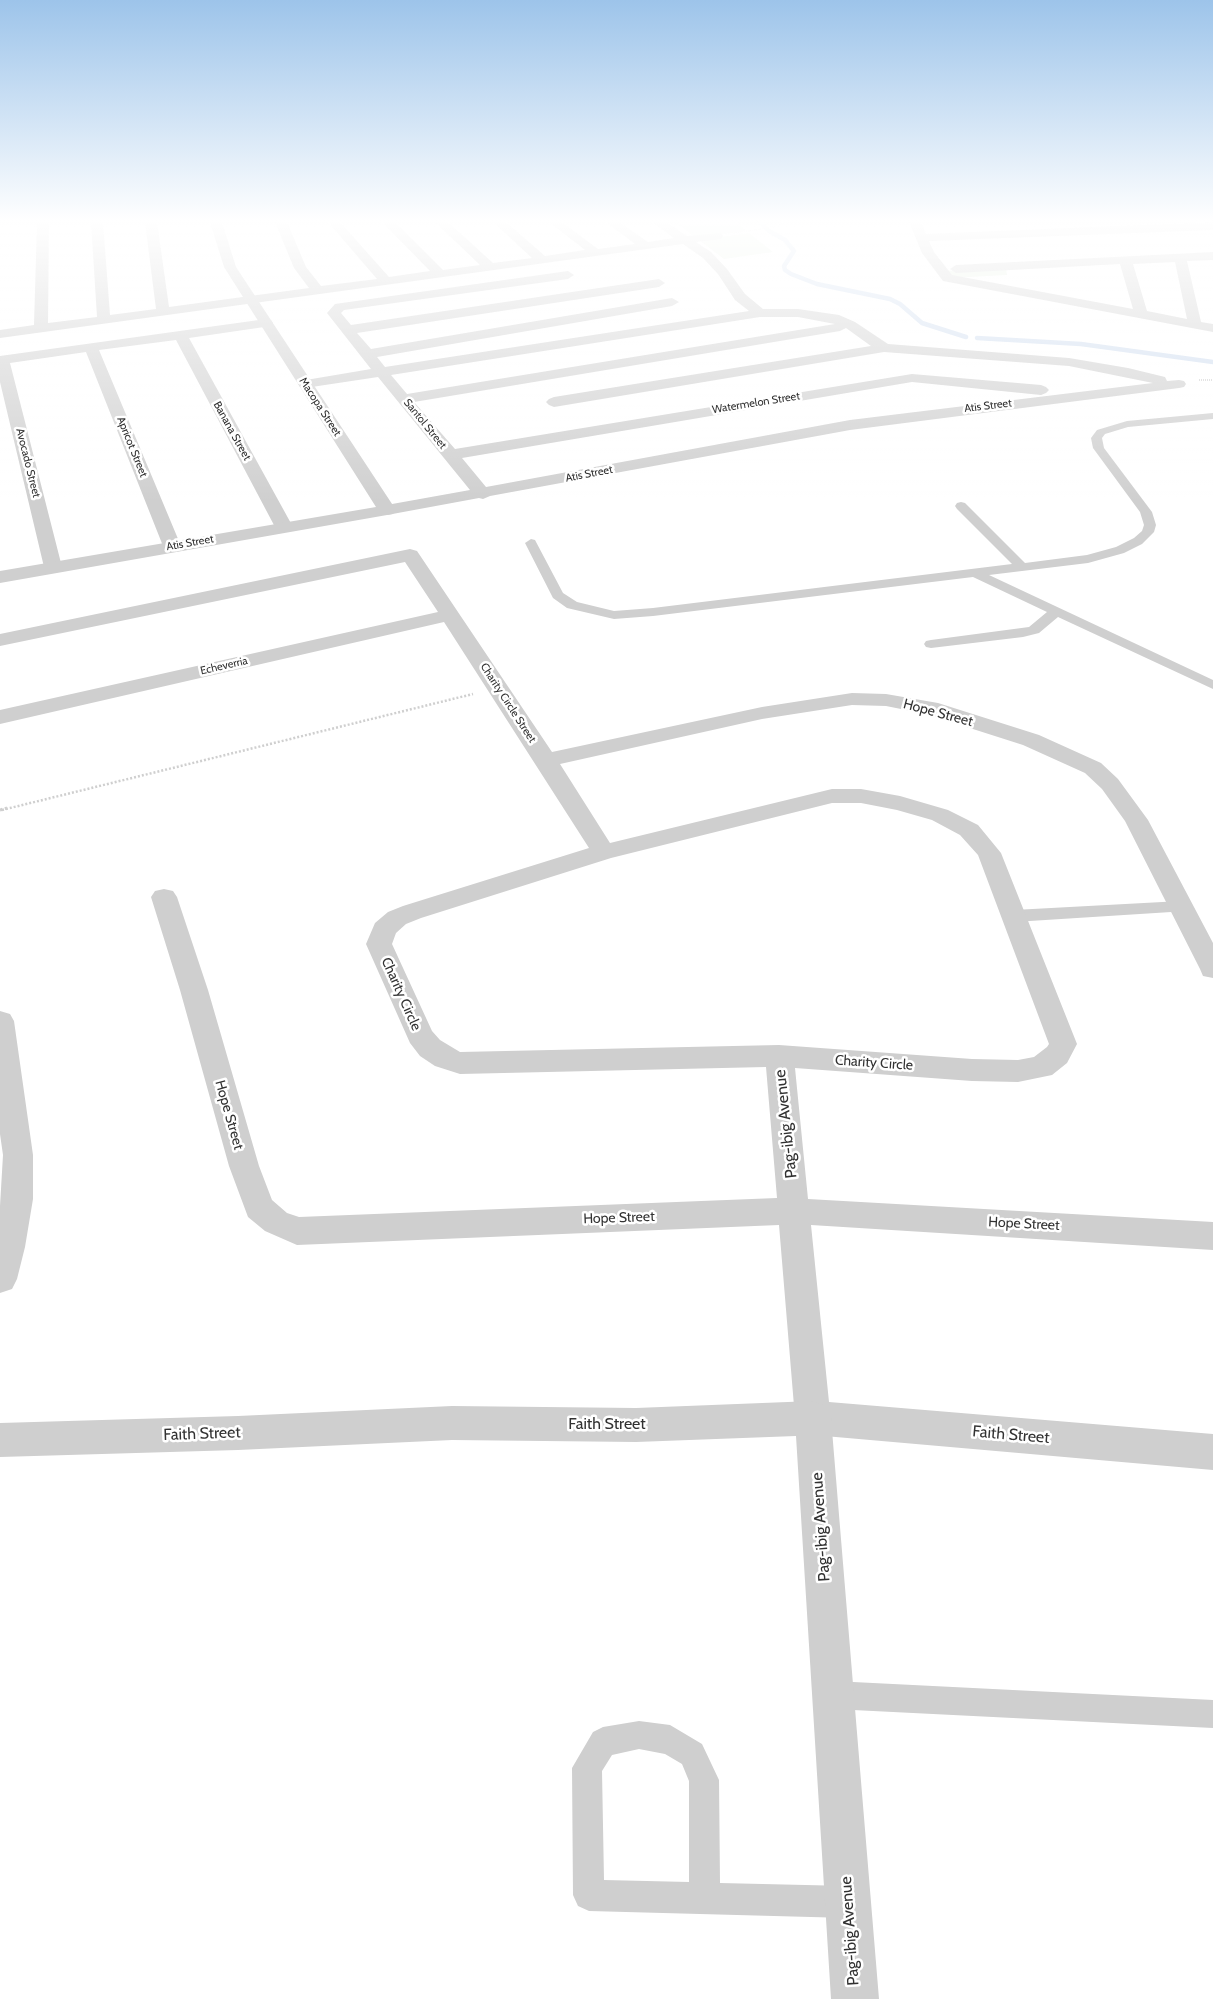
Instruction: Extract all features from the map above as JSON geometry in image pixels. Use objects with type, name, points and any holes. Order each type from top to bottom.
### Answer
[{"type":"street","points":[[41,315],[41,328]]},
{"type":"street","points":[[0,334],[131,315]]},
{"type":"street","name":"Macopa Street","points":[[261,315],[387,510]]},
{"type":"street","name":"Santol Street","points":[[336,315],[483,494]]},
{"type":"street","points":[[348,330],[446,315]]},
{"type":"street","points":[[368,354],[594,315]]},
{"type":"street","points":[[688,315],[696,322]]},
{"type":"street","points":[[305,384],[744,315]]},
{"type":"street","points":[[823,315],[850,325],[884,348]]},
{"type":"street","points":[[1143,315],[1213,328]]},
{"type":"street","points":[[1193,315],[1195,325]]},
{"type":"street","points":[[1,360],[266,323]]},
{"type":"street","points":[[404,398],[850,325]]},
{"type":"street","name":"Banana Street","points":[[180,336],[284,527]]},
{"type":"street","name":"Apricot Street","points":[[91,348],[172,546]]},
{"type":"street","points":[[554,402],[884,348]]},
{"type":"street","name":"Atis Street","points":[[0,577],[483,494],[850,425],[1174,384],[1142,375],[1069,362],[884,348]]},
{"type":"street","name":"Avocado Street","points":[[1,360],[53,567]]},
{"type":"street","points":[[529,378],[585,432]]},
{"type":"street","name":"Watermelon Street","points":[[451,455],[883,382],[918,378],[1029,388],[1050,392],[1061,397]]},
{"type":"street","name":"Charity Circle Street","points":[[0,640],[410,555],[546,760],[604,852]]},
{"type":"street","name":"Echeverria","points":[[0,717],[449,615]]},
{"type":"street","name":"Hope Street","points":[[546,760],[762,713],[852,699],[886,700],[930,708],[1030,740],[1093,768],[1110,784],[1136,820],[1213,969]]},
{"type":"street","name":"Charity Circle","points":[[832,796],[861,796],[900,803],[940,815],[969,830],[989,853],[1014,916],[1063,1044],[1057,1055],[1042,1067],[1018,1071],[972,1070],[779,1056],[460,1063],[445,1058],[430,1048],[420,1036],[379,944],[384,929],[397,918],[412,912],[604,852],[832,796]]},
{"type":"street","name":"Hope Street","points":[[164,897],[194,990],[244,1166],[259,1208],[276,1222],[297,1231],[794,1211],[1213,1236]]},
{"type":"street","points":[[0,1021],[18,1155],[17,1199],[9,1247],[0,1279]]},
{"type":"street","name":"Pag-ibig Avenue","points":[[779,1056],[812,1418],[855,1999]]},
{"type":"street","name":"Faith Street","points":[[0,1440],[238,1433],[452,1423],[636,1425],[812,1418],[1213,1452]]},
{"type":"lane","points":[[531,543],[558,595],[580,607],[614,614],[653,612],[1088,559],[1120,550],[1148,532],[1150,525],[1146,512],[1099,448],[1096,438],[1101,432],[1127,424],[1213,416]]},
{"type":"lane","points":[[961,506],[1023,568]]},
{"type":"lane","points":[[975,573],[1213,685]]},
{"type":"lane","points":[[931,644],[1023,634],[1042,625],[1056,611]]},
{"type":"lane","points":[[1014,916],[1181,907]]},
{"type":"lane","points":[[833,1695],[1213,1714]]},
{"type":"lane","points":[[705,1898],[704,1780],[692,1754],[670,1740],[638,1734],[603,1742],[587,1768],[589,1895],[848,1902]]},
{"type":"path","points":[[0,810],[498,687]]},
{"type":"waterway","points":[[913,315],[922,323],[966,337]]},
{"type":"waterway","points":[[977,338],[1081,344],[1213,362]]}]
